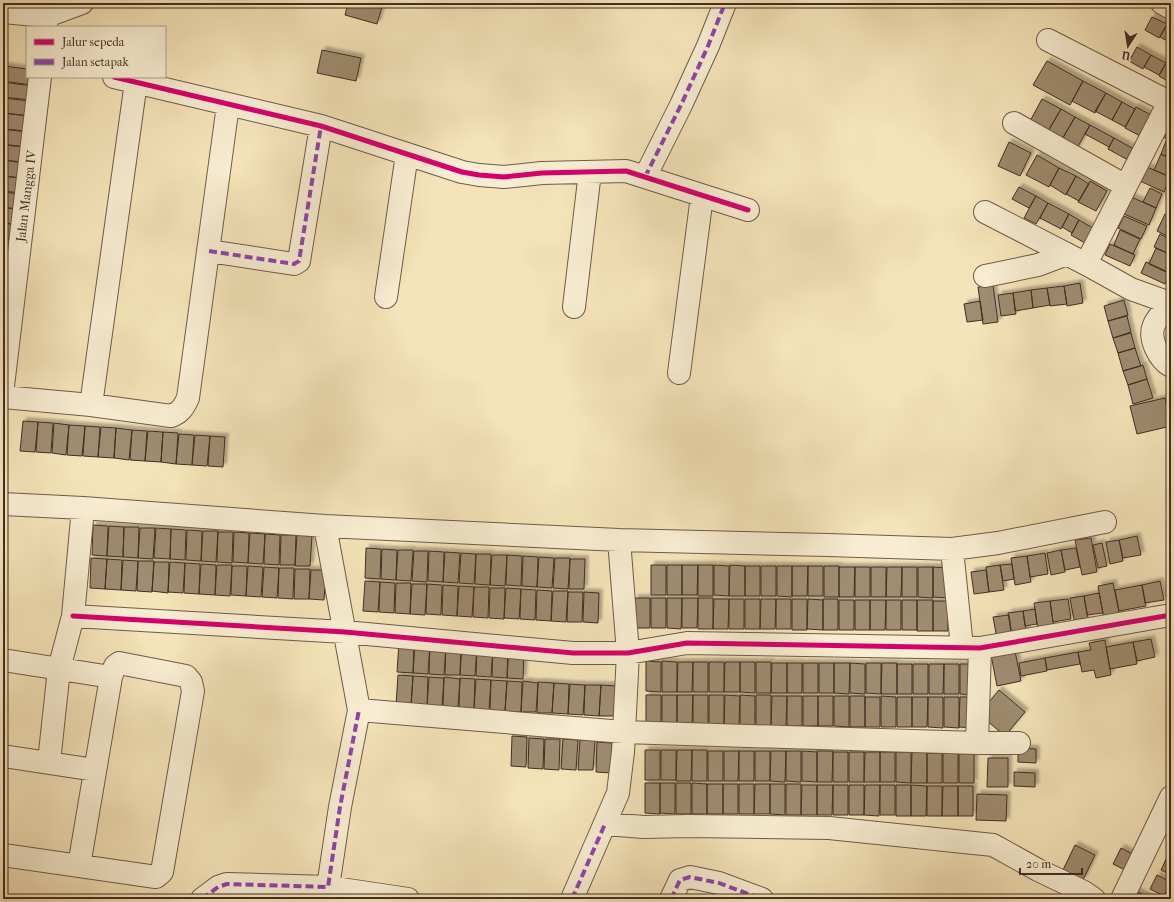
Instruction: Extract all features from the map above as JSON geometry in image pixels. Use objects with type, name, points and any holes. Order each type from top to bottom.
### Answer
[{"type":"street","points":[[3,12],[46,21],[82,3]]},
{"type":"street","points":[[645,177],[684,98],[725,3]]},
{"type":"street","points":[[1162,3],[1171,8]]},
{"type":"street","points":[[985,276],[1077,259],[1126,186],[1170,103],[1048,40]]},
{"type":"street","name":"Jalan Mangga IV","points":[[3,386],[40,78]]},
{"type":"street","points":[[118,78],[321,126],[462,172],[485,176],[504,177],[542,173],[626,171],[748,210]]},
{"type":"street","points":[[91,405],[136,82]]},
{"type":"street","points":[[3,397],[91,405],[171,416],[176,414],[185,405],[188,398],[228,105]]},
{"type":"street","points":[[1014,123],[1126,186]]},
{"type":"street","points":[[209,251],[294,264],[299,261],[321,126]]},
{"type":"street","points":[[386,297],[407,154]]},
{"type":"street","points":[[574,307],[590,172]]},
{"type":"street","points":[[679,373],[702,196]]},
{"type":"street","points":[[984,212],[1077,259],[1131,289],[1170,302],[1154,325],[1153,337],[1158,354],[1166,364],[1171,366]]},
{"type":"street","points":[[3,504],[83,508],[325,526],[619,540],[828,544],[952,549],[998,543],[1105,522]]},
{"type":"street","points":[[49,762],[59,669],[73,616],[83,508]]},
{"type":"street","points":[[325,526],[346,632],[359,710],[340,807],[328,886]]},
{"type":"street","points":[[572,899],[618,793],[623,752],[628,653],[619,540]]},
{"type":"street","points":[[952,549],[971,648],[977,742]]},
{"type":"street","points":[[73,616],[346,632],[573,653],[628,653],[687,644],[971,648],[1165,616]]},
{"type":"street","points":[[3,660],[111,677]]},
{"type":"street","points":[[3,855],[79,866],[156,877],[161,874],[193,692],[191,682],[186,676],[118,663],[115,666],[111,677],[79,866]]},
{"type":"street","points":[[359,710],[623,732],[1019,743]]},
{"type":"street","points":[[3,756],[95,770]]},
{"type":"street","points":[[1122,899],[1171,797]]},
{"type":"street","points":[[605,824],[644,827],[688,826],[829,828],[993,845],[1086,897]]},
{"type":"street","points":[[671,899],[680,880],[690,877],[719,883],[762,899]]},
{"type":"street","points":[[202,899],[218,887],[227,884],[328,886],[408,899]]},
{"type":"building","points":[[348,3],[383,3],[377,24],[345,15]]},
{"type":"building","points":[[1152,17],[1167,24],[1159,38],[1145,30]]},
{"type":"building","points":[[1167,24],[1171,27],[1171,43],[1160,37]]},
{"type":"building","points":[[1137,47],[1151,55],[1143,69],[1129,61]]},
{"type":"building","points":[[322,50],[361,58],[356,81],[317,73]]},
{"type":"building","points":[[1151,55],[1166,63],[1159,75],[1144,67]]},
{"type":"building","points":[[1047,61],[1083,81],[1070,105],[1033,85]]},
{"type":"building","points":[[1166,63],[1171,65],[1171,83],[1159,76]]},
{"type":"building","points":[[4,66],[26,69],[26,78],[33,78],[32,85],[3,81]]},
{"type":"building","points":[[1083,81],[1106,93],[1095,113],[1072,101]]},
{"type":"building","points":[[3,82],[32,86],[31,100],[3,97]]},
{"type":"building","points":[[1106,93],[1122,102],[1112,120],[1095,111]]},
{"type":"building","points":[[3,98],[30,101],[29,116],[3,113]]},
{"type":"building","points":[[1042,99],[1061,109],[1047,133],[1029,123]]},
{"type":"building","points":[[1122,102],[1135,109],[1125,127],[1112,120]]},
{"type":"building","points":[[1136,107],[1153,116],[1142,137],[1125,128]]},
{"type":"building","points":[[1061,109],[1075,117],[1060,143],[1047,133]]},
{"type":"building","points":[[3,113],[29,116],[27,131],[3,129]]},
{"type":"building","points":[[1075,117],[1090,125],[1076,150],[1061,141]]},
{"type":"building","points":[[1171,120],[1171,141],[1163,137]]},
{"type":"building","points":[[1090,125],[1114,138],[1109,147],[1085,134]]},
{"type":"building","points":[[3,129],[27,132],[25,147],[3,144]]},
{"type":"building","points":[[1114,138],[1134,149],[1128,160],[1108,149]]},
{"type":"building","points":[[1166,141],[1171,143],[1171,159],[1161,154]]},
{"type":"building","points":[[1009,142],[1031,153],[1020,176],[998,166]]},
{"type":"building","points":[[3,145],[25,147],[23,162],[3,160]]},
{"type":"building","points":[[1161,154],[1171,159],[1170,177],[1154,170]]},
{"type":"building","points":[[1037,155],[1059,168],[1049,187],[1026,175]]},
{"type":"building","points":[[3,160],[23,163],[22,178],[3,176]]},
{"type":"building","points":[[1147,167],[1170,177],[1164,192],[1140,181]]},
{"type":"building","points":[[1059,168],[1076,176],[1066,195],[1050,185]]},
{"type":"building","points":[[3,176],[21,178],[20,193],[3,191]]},
{"type":"building","points":[[1076,176],[1089,184],[1079,201],[1066,194]]},
{"type":"building","points":[[1090,181],[1107,191],[1096,211],[1078,202]]},
{"type":"building","points":[[1019,187],[1036,196],[1029,208],[1012,199]]},
{"type":"building","points":[[1150,188],[1162,194],[1156,208],[1143,202]]},
{"type":"building","points":[[3,192],[20,194],[18,209],[3,207]]},
{"type":"building","points":[[1036,196],[1048,203],[1036,224],[1024,218]]},
{"type":"building","points":[[1129,196],[1156,208],[1149,225],[1122,213]]},
{"type":"building","points":[[1048,203],[1069,214],[1061,229],[1040,218]]},
{"type":"building","points":[[3,208],[18,209],[16,224],[3,223]]},
{"type":"building","points":[[1069,214],[1079,220],[1072,233],[1062,227]]},
{"type":"building","points":[[1165,214],[1171,217],[1171,238],[1157,231]]},
{"type":"building","points":[[1124,216],[1147,226],[1141,239],[1118,228]]},
{"type":"building","points":[[1079,220],[1098,231],[1090,246],[1071,235]]},
{"type":"building","points":[[3,223],[16,225],[14,240],[3,238]]},
{"type":"building","points":[[1120,230],[1140,239],[1133,254],[1114,245]]},
{"type":"building","points":[[1160,234],[1171,240],[1171,255],[1154,247]]},
{"type":"building","points":[[3,239],[14,240],[13,255],[3,254]]},
{"type":"building","points":[[1110,244],[1135,255],[1130,266],[1105,255]]},
{"type":"building","points":[[1156,248],[1171,255],[1171,266],[1168,273],[1149,264]]},
{"type":"building","points":[[3,255],[13,256],[11,271],[3,270]]},
{"type":"building","points":[[1146,262],[1170,273],[1165,284],[1141,273]]},
{"type":"building","points":[[1080,283],[1083,303],[1067,306],[1064,286]]},
{"type":"building","points":[[993,285],[998,322],[983,324],[978,287]]},
{"type":"building","points":[[1064,286],[1067,304],[1050,306],[1047,288]]},
{"type":"building","points":[[1047,288],[1050,305],[1033,308],[1031,290]]},
{"type":"building","points":[[1031,290],[1033,308],[1015,311],[1013,293]]},
{"type":"building","points":[[1013,293],[1016,314],[1001,316],[998,295]]},
{"type":"building","points":[[1124,300],[1128,315],[1108,321],[1104,306]]},
{"type":"building","points":[[980,301],[983,320],[967,322],[964,304]]},
{"type":"building","points":[[1127,316],[1131,332],[1113,338],[1108,321]]},
{"type":"building","points":[[1131,333],[1135,348],[1118,353],[1113,338]]},
{"type":"building","points":[[1135,348],[1141,366],[1123,371],[1118,353]]},
{"type":"building","points":[[1143,365],[1147,379],[1128,385],[1123,371]]},
{"type":"building","points":[[1147,379],[1153,398],[1133,404],[1128,385]]},
{"type":"building","points":[[1165,398],[1171,426],[1137,434],[1130,406]]},
{"type":"building","points":[[23,421],[38,422],[35,452],[20,451]]},
{"type":"building","points":[[38,422],[53,423],[51,453],[36,452]]},
{"type":"building","points":[[54,423],[69,425],[66,455],[52,453]]},
{"type":"building","points":[[69,425],[85,426],[82,456],[67,455]]},
{"type":"building","points":[[85,426],[100,427],[98,457],[83,456]]},
{"type":"building","points":[[101,427],[116,428],[114,458],[98,457]]},
{"type":"building","points":[[116,428],[132,430],[129,460],[114,458]]},
{"type":"building","points":[[132,430],[147,431],[145,461],[130,460]]},
{"type":"building","points":[[148,431],[163,432],[161,462],[145,461]]},
{"type":"building","points":[[163,432],[178,433],[176,464],[161,462]]},
{"type":"building","points":[[179,434],[194,435],[192,465],[176,464]]},
{"type":"building","points":[[195,435],[210,436],[207,466],[192,465]]},
{"type":"building","points":[[210,436],[225,437],[223,467],[208,466]]},
{"type":"building","points":[[93,525],[108,526],[107,556],[92,555]]},
{"type":"building","points":[[109,526],[124,527],[123,557],[107,556]]},
{"type":"building","points":[[124,527],[139,527],[138,558],[123,557]]},
{"type":"building","points":[[140,528],[155,528],[153,559],[138,558]]},
{"type":"building","points":[[156,528],[171,529],[170,559],[154,558]]},
{"type":"building","points":[[171,529],[186,530],[185,560],[170,559]]},
{"type":"building","points":[[187,530],[202,531],[201,561],[186,560]]},
{"type":"building","points":[[203,531],[218,531],[216,562],[201,561]]},
{"type":"building","points":[[218,532],[233,532],[232,563],[217,562]]},
{"type":"building","points":[[234,532],[249,533],[248,563],[233,562]]},
{"type":"building","points":[[250,533],[265,534],[263,564],[248,563]]},
{"type":"building","points":[[265,534],[280,535],[279,565],[264,564]]},
{"type":"building","points":[[281,535],[296,535],[295,565],[280,565]]},
{"type":"building","points":[[297,535],[312,536],[310,566],[295,566]]},
{"type":"building","points":[[1137,536],[1141,555],[1123,558],[1119,540]]},
{"type":"building","points":[[1091,538],[1097,572],[1082,575],[1075,540]]},
{"type":"building","points":[[1119,540],[1123,561],[1110,564],[1106,542]]},
{"type":"building","points":[[1102,543],[1107,566],[1098,568],[1093,545]]},
{"type":"building","points":[[366,548],[381,549],[380,579],[365,578]]},
{"type":"building","points":[[1076,548],[1080,567],[1065,570],[1061,550]]},
{"type":"building","points":[[382,549],[397,550],[396,580],[381,579]]},
{"type":"building","points":[[398,550],[413,550],[411,581],[396,580]]},
{"type":"building","points":[[1061,550],[1065,572],[1051,575],[1047,553]]},
{"type":"building","points":[[414,551],[428,551],[427,582],[412,581]]},
{"type":"building","points":[[429,551],[444,552],[443,582],[428,581]]},
{"type":"building","points":[[445,552],[460,553],[458,583],[443,582]]},
{"type":"building","points":[[461,553],[476,554],[474,584],[459,583]]},
{"type":"building","points":[[1045,553],[1048,574],[1030,577],[1027,556]]},
{"type":"building","points":[[476,554],[491,554],[490,585],[475,584]]},
{"type":"building","points":[[492,555],[507,555],[505,586],[490,585]]},
{"type":"building","points":[[507,555],[522,556],[521,586],[506,585]]},
{"type":"building","points":[[523,556],[538,557],[537,587],[522,586]]},
{"type":"building","points":[[1027,556],[1031,582],[1015,585],[1011,558]]},
{"type":"building","points":[[539,557],[554,558],[552,588],[537,587]]},
{"type":"building","points":[[91,558],[107,559],[105,589],[90,588]]},
{"type":"building","points":[[555,558],[570,558],[568,589],[553,588]]},
{"type":"building","points":[[107,559],[122,560],[121,590],[105,589]]},
{"type":"building","points":[[570,559],[585,559],[584,589],[569,589]]},
{"type":"building","points":[[123,560],[138,561],[136,591],[121,590]]},
{"type":"building","points":[[138,561],[154,561],[152,592],[137,591]]},
{"type":"building","points":[[154,562],[169,562],[168,593],[152,591]]},
{"type":"building","points":[[170,562],[185,563],[183,593],[168,592]]},
{"type":"building","points":[[185,563],[200,564],[199,594],[184,593]]},
{"type":"building","points":[[201,564],[216,565],[215,595],[199,594]]},
{"type":"building","points":[[1012,564],[1014,579],[1003,581],[1000,565]]},
{"type":"building","points":[[217,565],[232,565],[230,596],[215,595]]},
{"type":"building","points":[[651,565],[666,565],[666,595],[651,595]]},
{"type":"building","points":[[667,565],[682,565],[682,595],[667,595]]},
{"type":"building","points":[[682,565],[698,565],[697,595],[682,595]]},
{"type":"building","points":[[698,565],[713,565],[713,596],[698,596]]},
{"type":"building","points":[[714,565],[729,566],[729,596],[714,595]]},
{"type":"building","points":[[730,565],[745,566],[745,596],[729,596]]},
{"type":"building","points":[[1000,565],[1004,590],[989,592],[986,567]]},
{"type":"building","points":[[232,566],[247,566],[246,596],[231,595]]},
{"type":"building","points":[[248,566],[263,567],[261,597],[246,596]]},
{"type":"building","points":[[745,566],[760,566],[760,596],[745,596]]},
{"type":"building","points":[[761,566],[776,566],[776,596],[761,596]]},
{"type":"building","points":[[777,566],[792,566],[792,597],[777,596]]},
{"type":"building","points":[[792,566],[808,566],[807,596],[792,596]]},
{"type":"building","points":[[808,566],[823,566],[823,596],[808,596]]},
{"type":"building","points":[[824,566],[839,566],[839,597],[824,597]]},
{"type":"building","points":[[264,567],[279,568],[277,598],[262,597]]},
{"type":"building","points":[[839,567],[855,567],[854,597],[839,597]]},
{"type":"building","points":[[855,567],[870,567],[870,597],[855,597]]},
{"type":"building","points":[[871,567],[886,567],[886,597],[871,597]]},
{"type":"building","points":[[887,567],[902,567],[901,597],[886,597]]},
{"type":"building","points":[[902,567],[917,567],[917,597],[902,597]]},
{"type":"building","points":[[918,567],[933,567],[933,598],[918,597]]},
{"type":"building","points":[[933,567],[948,568],[948,598],[933,597]]},
{"type":"building","points":[[279,568],[294,568],[293,599],[278,598]]},
{"type":"building","points":[[295,569],[310,569],[309,599],[294,599]]},
{"type":"building","points":[[311,570],[326,570],[324,600],[309,599]]},
{"type":"building","points":[[986,570],[989,592],[974,594],[971,572]]},
{"type":"building","points":[[365,581],[380,582],[378,612],[363,611]]},
{"type":"building","points":[[1160,581],[1164,600],[1145,603],[1142,585]]},
{"type":"building","points":[[380,582],[395,583],[394,613],[379,612]]},
{"type":"building","points":[[396,583],[411,583],[410,614],[395,613]]},
{"type":"building","points":[[1113,583],[1120,617],[1104,620],[1098,586]]},
{"type":"building","points":[[412,584],[427,584],[425,615],[410,614]]},
{"type":"building","points":[[427,584],[442,585],[441,615],[426,614]]},
{"type":"building","points":[[443,585],[458,586],[457,616],[442,615]]},
{"type":"building","points":[[1142,585],[1146,606],[1119,611],[1115,590]]},
{"type":"building","points":[[459,586],[474,587],[472,617],[457,616]]},
{"type":"building","points":[[474,587],[489,587],[488,618],[473,617]]},
{"type":"building","points":[[490,588],[505,588],[504,619],[489,618]]},
{"type":"building","points":[[506,588],[521,589],[519,619],[504,618]]},
{"type":"building","points":[[521,589],[536,590],[535,620],[520,619]]},
{"type":"building","points":[[537,590],[552,591],[551,621],[536,620]]},
{"type":"building","points":[[553,591],[568,591],[566,622],[551,621]]},
{"type":"building","points":[[568,592],[583,592],[582,622],[567,622]]},
{"type":"building","points":[[584,592],[599,593],[598,623],[583,622]]},
{"type":"building","points":[[1099,593],[1103,613],[1087,615],[1084,596]]},
{"type":"building","points":[[1084,596],[1088,618],[1074,620],[1070,598]]},
{"type":"building","points":[[635,598],[650,598],[650,628],[635,628]]},
{"type":"building","points":[[651,598],[666,598],[666,628],[651,628]]},
{"type":"building","points":[[667,598],[682,598],[681,629],[667,628]]},
{"type":"building","points":[[682,598],[698,598],[697,628],[682,628]]},
{"type":"building","points":[[698,598],[713,598],[713,629],[698,629]]},
{"type":"building","points":[[714,599],[729,599],[728,629],[713,629]]},
{"type":"building","points":[[729,599],[744,599],[744,629],[729,629]]},
{"type":"building","points":[[745,599],[760,599],[760,629],[745,629]]},
{"type":"building","points":[[761,599],[776,599],[775,629],[760,629]]},
{"type":"building","points":[[776,599],[791,599],[791,629],[776,629]]},
{"type":"building","points":[[792,599],[807,599],[807,630],[792,630]]},
{"type":"building","points":[[808,599],[823,600],[823,630],[807,629]]},
{"type":"building","points":[[823,599],[838,599],[838,630],[823,630]]},
{"type":"building","points":[[1068,599],[1071,619],[1053,622],[1050,601]]},
{"type":"building","points":[[839,600],[854,600],[854,630],[839,630]]},
{"type":"building","points":[[855,600],[870,600],[870,630],[855,630]]},
{"type":"building","points":[[870,600],[886,600],[885,630],[870,630]]},
{"type":"building","points":[[886,600],[901,600],[901,630],[886,630]]},
{"type":"building","points":[[902,600],[917,600],[917,630],[902,630]]},
{"type":"building","points":[[917,600],[933,600],[933,631],[917,631]]},
{"type":"building","points":[[933,601],[948,601],[948,631],[933,631]]},
{"type":"building","points":[[1050,601],[1054,628],[1038,630],[1034,603]]},
{"type":"building","points":[[1035,609],[1037,624],[1025,626],[1023,611]]},
{"type":"building","points":[[1023,611],[1027,635],[1012,637],[1008,613]]},
{"type":"building","points":[[1009,615],[1012,637],[997,639],[993,617]]},
{"type":"building","points":[[1151,639],[1155,657],[1137,661],[1133,642]]},
{"type":"building","points":[[1105,640],[1111,675],[1096,678],[1094,670],[1082,672],[1078,652],[1091,650],[1089,643]]},
{"type":"building","points":[[399,642],[414,643],[413,673],[397,672]]},
{"type":"building","points":[[1133,642],[1137,664],[1110,669],[1106,647]]},
{"type":"building","points":[[415,643],[430,644],[428,674],[413,673]]},
{"type":"building","points":[[430,644],[446,645],[444,675],[429,674]]},
{"type":"building","points":[[446,644],[461,645],[460,675],[445,675]]},
{"type":"building","points":[[462,645],[477,646],[475,676],[460,675]]},
{"type":"building","points":[[477,646],[493,647],[491,677],[476,676]]},
{"type":"building","points":[[493,647],[508,648],[507,678],[492,677]]},
{"type":"building","points":[[509,647],[524,649],[523,679],[507,678]]},
{"type":"building","points":[[1015,651],[1021,681],[997,686],[991,655]]},
{"type":"building","points":[[1078,652],[1080,664],[1047,670],[1045,658]]},
{"type":"building","points":[[1045,658],[1047,671],[1021,676],[1019,663]]},
{"type":"building","points":[[646,661],[661,662],[661,692],[646,691]]},
{"type":"building","points":[[662,661],[677,662],[677,692],[662,692]]},
{"type":"building","points":[[678,662],[693,662],[692,692],[677,692]]},
{"type":"building","points":[[693,662],[708,662],[708,692],[693,692]]},
{"type":"building","points":[[709,662],[724,662],[724,692],[709,692]]},
{"type":"building","points":[[725,662],[740,662],[740,692],[724,692]]},
{"type":"building","points":[[740,662],[755,662],[755,693],[740,692]]},
{"type":"building","points":[[756,662],[771,662],[771,693],[756,693]]},
{"type":"building","points":[[772,663],[787,663],[787,693],[771,693]]},
{"type":"building","points":[[787,663],[802,663],[802,693],[787,693]]},
{"type":"building","points":[[803,663],[818,663],[818,693],[803,693]]},
{"type":"building","points":[[819,663],[834,663],[834,693],[819,693]]},
{"type":"building","points":[[834,663],[850,663],[849,694],[834,693]]},
{"type":"building","points":[[850,663],[865,664],[865,694],[850,693]]},
{"type":"building","points":[[866,663],[881,663],[881,694],[866,693]]},
{"type":"building","points":[[882,663],[897,663],[897,694],[881,694]]},
{"type":"building","points":[[897,664],[912,664],[912,694],[897,694]]},
{"type":"building","points":[[913,664],[928,664],[928,694],[913,694]]},
{"type":"building","points":[[929,664],[944,664],[943,694],[929,694]]},
{"type":"building","points":[[944,664],[959,664],[959,694],[944,694]]},
{"type":"building","points":[[960,664],[975,664],[975,695],[960,694]]},
{"type":"building","points":[[398,675],[413,676],[411,706],[396,705]]},
{"type":"building","points":[[413,676],[428,677],[427,707],[411,706]]},
{"type":"building","points":[[429,677],[444,678],[442,708],[427,707]]},
{"type":"building","points":[[444,677],[460,679],[458,708],[443,708]]},
{"type":"building","points":[[460,678],[475,679],[474,709],[459,709]]},
{"type":"building","points":[[476,679],[491,680],[489,710],[474,709]]},
{"type":"building","points":[[491,680],[507,681],[505,711],[490,710]]},
{"type":"building","points":[[507,681],[522,682],[521,712],[505,711]]},
{"type":"building","points":[[523,681],[538,683],[536,712],[521,712]]},
{"type":"building","points":[[538,682],[554,683],[552,713],[537,713]]},
{"type":"building","points":[[554,683],[569,684],[568,714],[552,713]]},
{"type":"building","points":[[570,684],[585,685],[583,715],[568,714]]},
{"type":"building","points":[[585,685],[601,685],[599,716],[584,715]]},
{"type":"building","points":[[601,685],[616,686],[615,716],[599,716]]},
{"type":"building","points":[[999,690],[1025,712],[1005,736],[979,714]]},
{"type":"building","points":[[646,695],[661,695],[661,725],[646,725]]},
{"type":"building","points":[[662,695],[677,695],[677,725],[662,725]]},
{"type":"building","points":[[677,695],[693,695],[692,725],[677,725]]},
{"type":"building","points":[[693,695],[708,695],[708,725],[693,725]]},
{"type":"building","points":[[709,695],[724,695],[724,726],[709,725]]},
{"type":"building","points":[[725,695],[740,696],[739,726],[724,725]]},
{"type":"building","points":[[740,695],[755,696],[755,726],[740,725]]},
{"type":"building","points":[[756,695],[771,695],[771,726],[756,726]]},
{"type":"building","points":[[772,696],[787,696],[786,726],[771,726]]},
{"type":"building","points":[[787,696],[802,696],[802,726],[787,726]]},
{"type":"building","points":[[803,696],[818,696],[818,726],[803,726]]},
{"type":"building","points":[[818,696],[833,696],[833,726],[818,726]]},
{"type":"building","points":[[834,696],[849,696],[849,727],[834,726]]},
{"type":"building","points":[[850,696],[865,696],[865,727],[850,727]]},
{"type":"building","points":[[881,696],[896,697],[896,727],[881,727]]},
{"type":"building","points":[[865,697],[880,697],[880,727],[865,727]]},
{"type":"building","points":[[897,697],[912,697],[912,727],[897,727]]},
{"type":"building","points":[[912,697],[928,697],[927,727],[912,727]]},
{"type":"building","points":[[928,697],[943,697],[943,728],[928,727]]},
{"type":"building","points":[[944,697],[959,697],[959,728],[944,727]]},
{"type":"building","points":[[960,697],[975,697],[975,728],[959,727]]},
{"type":"building","points":[[512,736],[527,737],[526,767],[511,766]]},
{"type":"building","points":[[529,738],[544,739],[543,769],[528,768]]},
{"type":"building","points":[[545,739],[560,739],[559,770],[544,769]]},
{"type":"building","points":[[563,739],[578,740],[576,770],[561,769]]},
{"type":"building","points":[[580,740],[595,740],[593,770],[578,770]]},
{"type":"building","points":[[597,742],[612,743],[611,773],[596,772]]},
{"type":"building","points":[[1018,748],[1036,749],[1036,763],[1018,762]]},
{"type":"building","points":[[645,750],[660,750],[660,780],[645,780]]},
{"type":"building","points":[[661,750],[676,750],[676,780],[661,780]]},
{"type":"building","points":[[677,750],[692,750],[691,781],[676,781]]},
{"type":"building","points":[[692,750],[707,750],[707,781],[692,781]]},
{"type":"building","points":[[708,751],[723,751],[723,781],[708,781]]},
{"type":"building","points":[[724,751],[739,751],[738,781],[724,781]]},
{"type":"building","points":[[739,751],[754,751],[754,781],[739,781]]},
{"type":"building","points":[[755,751],[770,751],[770,781],[755,781]]},
{"type":"building","points":[[771,751],[786,751],[785,782],[770,781]]},
{"type":"building","points":[[786,751],[801,751],[801,782],[786,781]]},
{"type":"building","points":[[802,751],[817,752],[817,782],[802,781]]},
{"type":"building","points":[[817,751],[833,751],[832,782],[817,782]]},
{"type":"building","points":[[833,752],[848,752],[848,782],[833,782]]},
{"type":"building","points":[[849,752],[864,752],[864,782],[849,782]]},
{"type":"building","points":[[865,752],[880,752],[880,782],[864,782]]},
{"type":"building","points":[[880,752],[895,752],[895,782],[880,782]]},
{"type":"building","points":[[896,752],[911,752],[911,783],[896,782]]},
{"type":"building","points":[[912,752],[927,752],[927,783],[911,783]]},
{"type":"building","points":[[943,752],[958,753],[958,783],[943,783]]},
{"type":"building","points":[[927,753],[942,753],[942,783],[927,783]]},
{"type":"building","points":[[959,753],[974,753],[974,783],[959,783]]},
{"type":"building","points":[[988,758],[1008,758],[1008,787],[987,787]]},
{"type":"building","points":[[1014,772],[1035,773],[1035,787],[1014,786]]},
{"type":"building","points":[[645,783],[660,783],[660,814],[645,813]]},
{"type":"building","points":[[660,783],[675,783],[675,814],[660,813]]},
{"type":"building","points":[[676,783],[691,783],[691,814],[676,814]]},
{"type":"building","points":[[692,783],[707,784],[707,814],[692,814]]},
{"type":"building","points":[[707,784],[723,784],[723,814],[707,814]]},
{"type":"building","points":[[723,784],[738,784],[738,814],[723,814]]},
{"type":"building","points":[[739,784],[754,784],[754,814],[739,814]]},
{"type":"building","points":[[755,784],[770,784],[770,814],[754,814]]},
{"type":"building","points":[[770,784],[785,784],[785,815],[770,814]]},
{"type":"building","points":[[786,784],[801,784],[801,815],[786,815]]},
{"type":"building","points":[[802,785],[817,785],[817,815],[801,815]]},
{"type":"building","points":[[817,785],[833,785],[832,815],[817,815]]},
{"type":"building","points":[[833,785],[848,785],[848,815],[833,815]]},
{"type":"building","points":[[849,785],[864,785],[864,815],[849,815]]},
{"type":"building","points":[[865,785],[880,785],[879,816],[864,815]]},
{"type":"building","points":[[880,785],[895,785],[895,815],[880,815]]},
{"type":"building","points":[[896,785],[911,785],[911,816],[896,816]]},
{"type":"building","points":[[911,785],[927,786],[926,816],[911,816]]},
{"type":"building","points":[[927,786],[942,786],[942,816],[927,816]]},
{"type":"building","points":[[943,786],[958,786],[958,816],[942,816]]},
{"type":"building","points":[[958,786],[973,786],[973,816],[958,816]]},
{"type":"building","points":[[977,794],[1007,795],[1006,821],[976,820]]},
{"type":"building","points":[[1075,845],[1095,855],[1083,880],[1063,870]]},
{"type":"building","points":[[1121,848],[1133,854],[1125,870],[1113,864]]},
{"type":"building","points":[[1168,855],[1171,857],[1171,875],[1161,870]]},
{"type":"building","points":[[1157,875],[1171,882],[1164,896],[1150,889]]},
{"type":"building","points":[[1134,890],[1152,899],[1129,899]]},
{"type":"marked path","points":[[645,177],[681,105],[708,46],[725,3]]},
{"type":"marked path","points":[[209,251],[294,264],[299,261],[321,126]]},
{"type":"marked path","points":[[202,899],[218,887],[227,884],[328,887],[340,807],[359,710]]},
{"type":"marked path","points":[[1167,805],[1171,797]]},
{"type":"marked path","points":[[572,899],[605,824]]},
{"type":"marked path","points":[[671,899],[680,880],[690,877],[719,883],[762,899]]},
{"type":"cycle path","points":[[118,78],[321,126],[462,172],[504,177],[542,173],[626,171],[748,210]]},
{"type":"cycle path","points":[[73,616],[345,632],[573,653],[628,653],[687,643],[980,648],[1165,616]]}]
